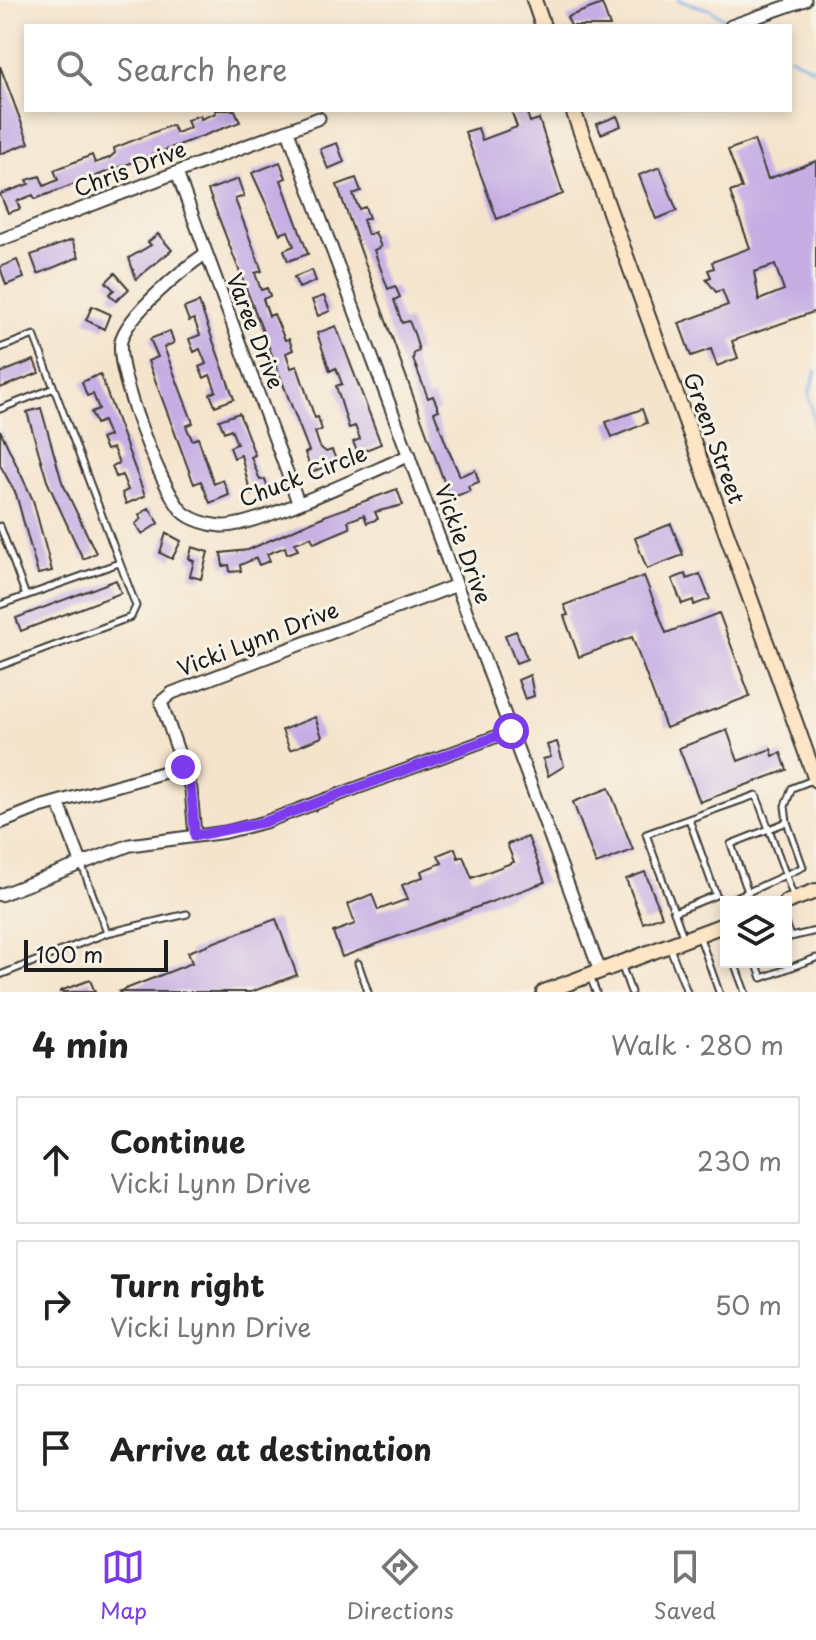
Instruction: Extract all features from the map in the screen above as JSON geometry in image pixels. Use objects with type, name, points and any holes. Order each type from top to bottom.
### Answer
[{"type":"street","points":[[534,0],[542,24]]},
{"type":"street","points":[[737,24],[805,0]]},
{"type":"street","name":"Green Street","points":[[574,112],[816,780]]},
{"type":"street","name":"Chris Drive","points":[[0,240],[319,118]]},
{"type":"street","name":"Vickie Drive","points":[[288,131],[511,731],[595,973]]},
{"type":"street","name":"Varee Drive","points":[[177,173],[298,502]]},
{"type":"street","name":"Chuck Circle","points":[[205,254],[136,316],[121,337],[119,358],[155,465],[183,512],[203,523],[224,526],[298,502],[410,455]]},
{"type":"street","name":"Vicki Lynn Drive","points":[[195,836],[191,789],[161,702],[172,693],[457,585]]},
{"type":"street","points":[[0,895],[130,845],[265,822],[511,731]]},
{"type":"street","points":[[0,823],[58,802],[183,767]]},
{"type":"street","points":[[58,802],[81,862]]},
{"type":"street","points":[[792,900],[816,891]]},
{"type":"street","points":[[544,992],[691,937],[720,930]]},
{"type":"lane","points":[[0,348],[34,335],[136,606],[131,617],[0,666]]},
{"type":"lane","points":[[0,409],[54,388]]},
{"type":"lane","points":[[0,526],[26,596]]},
{"type":"lane","points":[[0,605],[119,563]]},
{"type":"lane","points":[[738,896],[803,867],[790,837],[785,806],[792,788],[816,780]]},
{"type":"lane","points":[[719,992],[691,937],[674,912],[646,834],[756,795],[777,843],[789,896]]},
{"type":"lane","points":[[674,912],[716,895],[689,819]]},
{"type":"lane","points":[[748,892],[731,844],[787,822]]},
{"type":"lane","points":[[81,862],[107,933]]},
{"type":"lane","points":[[0,975],[107,933],[187,914]]},
{"type":"lane","points":[[792,936],[816,931]]},
{"type":"lane","points":[[669,945],[687,992]]},
{"type":"lane","points":[[792,963],[816,958]]},
{"type":"lane","points":[[358,963],[368,992]]},
{"type":"lane","points":[[620,963],[631,992]]},
{"type":"lane","points":[[736,968],[745,992]]},
{"type":"lane","points":[[758,968],[762,978],[779,968]]},
{"type":"lane","points":[[595,973],[596,992]]},
{"type":"building","points":[[602,4],[609,24],[570,24],[567,17]]},
{"type":"building","points":[[0,66],[29,143],[0,154]]},
{"type":"building","points":[[236,112],[240,122],[35,199],[33,195],[17,201],[20,209],[8,213],[0,194],[29,184],[27,180],[40,176],[44,186],[58,180],[54,170],[92,155],[95,163],[109,158],[115,153],[114,148],[172,125],[176,133],[190,128],[187,120]]},
{"type":"building","points":[[512,112],[527,112],[530,122],[539,119],[563,194],[497,219],[465,132],[478,128],[482,140],[517,127]]},
{"type":"building","points":[[617,116],[621,126],[601,134],[597,124]]},
{"type":"building","points":[[754,140],[768,179],[816,161],[816,311],[732,341],[738,358],[717,366],[711,349],[691,356],[679,323],[728,305],[722,290],[716,292],[706,279],[711,277],[708,270],[714,268],[712,262],[750,248],[730,192],[742,188],[728,150]],"holes":[[[775,265],[784,290],[759,300],[754,272]]]},
{"type":"building","points":[[337,143],[344,162],[328,169],[320,149]]},
{"type":"building","points":[[280,162],[286,178],[281,180],[308,254],[288,261],[284,250],[294,246],[288,231],[280,234],[252,173]]},
{"type":"building","points":[[660,167],[677,211],[656,219],[639,175]]},
{"type":"building","points":[[356,178],[361,191],[353,194],[359,209],[365,207],[369,218],[363,220],[368,235],[375,232],[381,247],[374,250],[388,289],[395,286],[400,297],[394,300],[402,323],[409,321],[415,336],[419,351],[414,353],[413,359],[428,398],[433,396],[439,410],[434,412],[448,449],[460,476],[475,470],[479,482],[468,486],[470,491],[450,498],[337,185]]},
{"type":"building","points":[[238,179],[244,196],[235,199],[262,271],[255,273],[261,290],[267,288],[270,296],[263,299],[269,316],[274,314],[285,340],[289,339],[293,350],[286,353],[291,368],[297,366],[315,418],[318,417],[322,430],[315,432],[320,447],[326,452],[332,450],[337,462],[312,472],[305,453],[309,451],[208,190]]},
{"type":"building","points":[[158,234],[172,250],[136,279],[129,258],[151,245],[148,242]]},
{"type":"building","points":[[72,240],[79,257],[38,274],[31,255]]},
{"type":"building","points":[[17,260],[24,278],[6,285],[0,267]]},
{"type":"building","points":[[312,270],[316,281],[299,288],[294,277]]},
{"type":"building","points":[[115,273],[129,289],[116,301],[109,294],[114,290],[106,282]]},
{"type":"building","points":[[324,296],[330,311],[318,316],[312,300]]},
{"type":"building","points":[[199,302],[234,399],[215,406],[210,394],[216,391],[210,375],[204,378],[199,367],[206,364],[200,349],[194,352],[189,339],[200,335],[194,319],[189,321],[184,308]]},
{"type":"building","points":[[92,306],[110,314],[104,329],[86,320]]},
{"type":"building","points":[[336,326],[381,444],[358,453],[353,442],[360,439],[355,426],[349,428],[336,386],[342,384],[336,368],[330,371],[317,333]]},
{"type":"building","points":[[170,331],[174,343],[164,347],[193,423],[186,426],[192,440],[198,438],[214,484],[223,480],[229,495],[210,503],[201,481],[194,484],[148,361],[158,357],[150,339]]},
{"type":"building","points":[[34,360],[39,373],[0,388],[0,373]]},
{"type":"building","points":[[100,374],[145,496],[126,504],[122,493],[128,490],[122,475],[116,477],[112,466],[119,463],[113,448],[106,450],[101,439],[109,436],[103,421],[96,424],[91,412],[99,409],[93,394],[87,396],[82,382]]},
{"type":"building","points":[[41,408],[62,482],[96,553],[83,559],[47,481],[27,412]]},
{"type":"building","points":[[642,409],[647,423],[612,437],[606,422]]},
{"type":"building","points":[[239,413],[255,455],[251,457],[260,480],[265,479],[268,488],[251,495],[241,455],[234,458],[230,447],[237,444],[231,429],[224,432],[219,420]]},
{"type":"building","points":[[0,430],[33,500],[52,571],[38,574],[16,494],[0,465]]},
{"type":"building","points":[[397,489],[403,505],[375,512],[378,519],[367,523],[364,515],[348,521],[350,528],[314,543],[311,537],[295,543],[298,550],[287,554],[285,547],[267,554],[270,561],[259,565],[256,558],[240,565],[241,571],[230,572],[229,565],[223,566],[221,553],[248,550],[327,515]]},
{"type":"building","points":[[149,508],[159,523],[142,534],[135,524],[141,519],[139,515]]},
{"type":"building","points":[[671,524],[683,555],[647,569],[635,538]]},
{"type":"building","points":[[166,533],[181,541],[172,559],[160,553]]},
{"type":"building","points":[[192,547],[208,552],[201,579],[190,576],[194,561],[189,559]]},
{"type":"building","points":[[685,574],[687,579],[700,574],[710,599],[694,605],[693,600],[682,604],[672,579]]},
{"type":"building","points":[[644,576],[666,633],[719,613],[750,696],[666,728],[632,637],[579,657],[564,616],[568,615],[564,605]]},
{"type":"building","points":[[116,580],[121,593],[21,631],[16,618]]},
{"type":"building","points":[[516,631],[527,659],[516,663],[505,635]]},
{"type":"building","points":[[530,675],[534,696],[525,699],[518,680]]},
{"type":"building","points":[[315,717],[322,737],[290,750],[282,730]]},
{"type":"building","points":[[727,730],[738,761],[771,749],[773,756],[781,753],[787,770],[700,802],[679,748]]},
{"type":"building","points":[[557,742],[564,766],[548,776],[543,759],[551,757],[547,745]]},
{"type":"building","points":[[609,788],[633,850],[596,864],[573,802]]},
{"type":"building","points":[[528,837],[545,882],[342,957],[333,932],[355,924],[348,904],[372,894],[378,910],[408,899],[402,885],[423,877],[421,871],[442,863],[438,855],[455,848],[458,858],[463,856],[472,878],[514,862],[507,844]]},
{"type":"building","points":[[645,872],[662,916],[643,923],[626,879]]},
{"type":"building","points":[[276,919],[297,975],[251,992],[118,992],[192,963],[188,952]]},
{"type":"building","points":[[90,980],[95,992],[60,992],[60,991]]},
{"type":"waterway","points":[[678,0],[711,10],[726,20]]},
{"type":"waterway","points":[[792,58],[816,70]]},
{"type":"waterway","points":[[816,371],[809,394],[816,435]]},
{"type":"route","points":[[183,767],[191,789],[195,836],[265,822],[511,731]]}]
